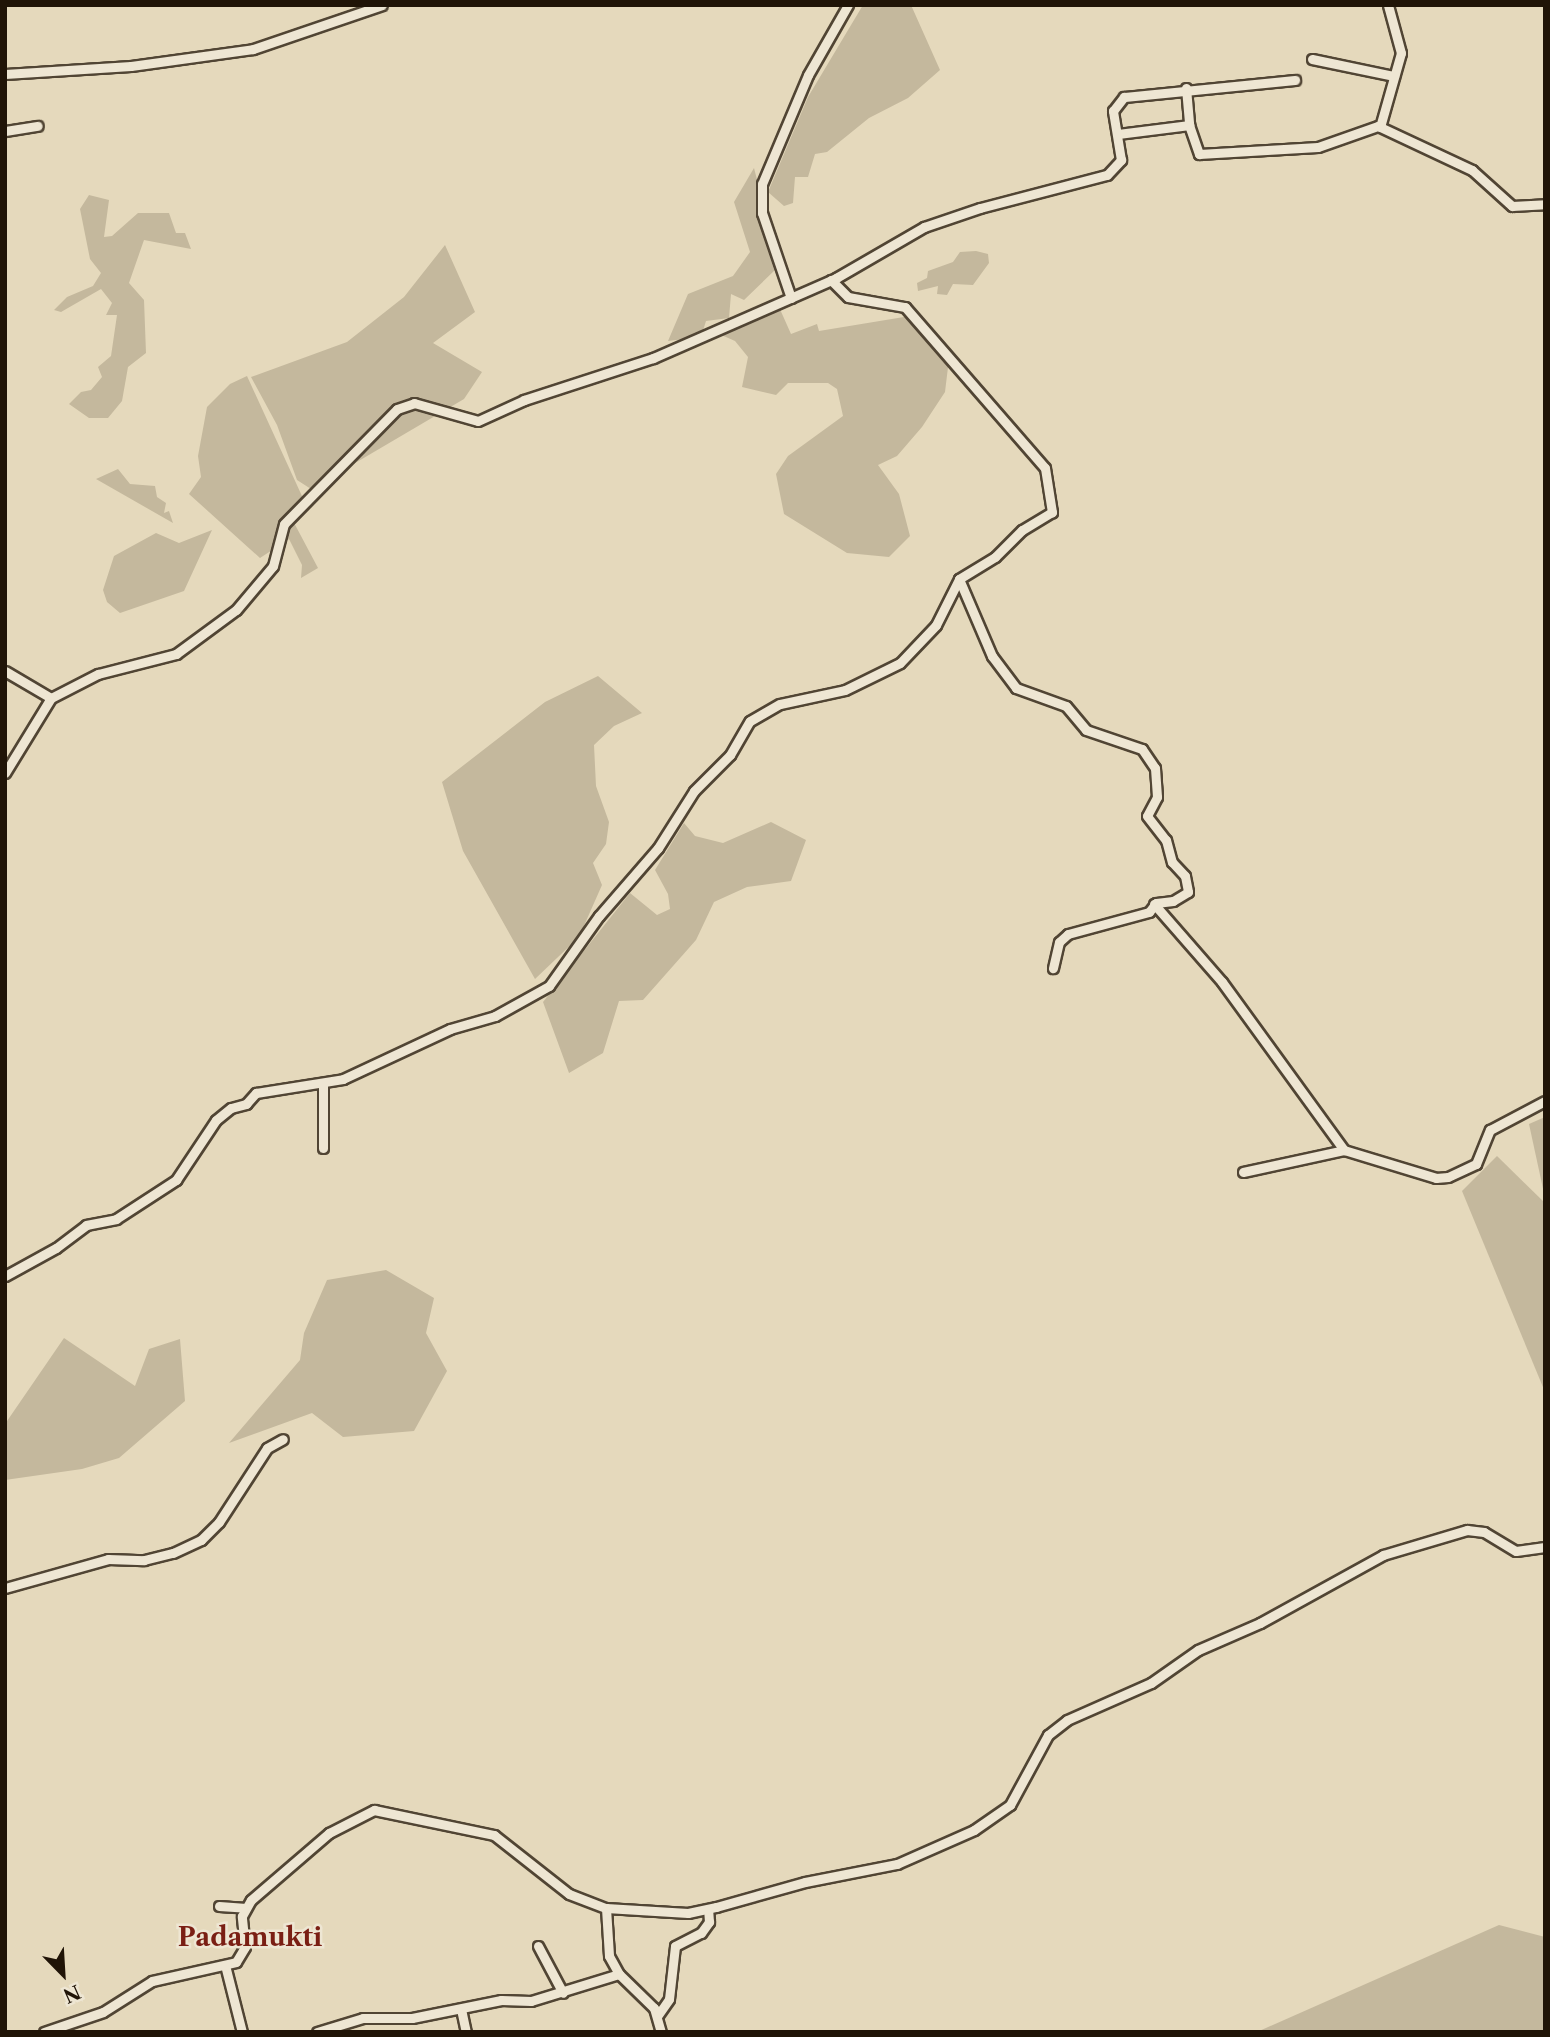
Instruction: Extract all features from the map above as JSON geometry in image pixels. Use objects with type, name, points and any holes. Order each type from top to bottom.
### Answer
[{"type":"street","points":[[5,74],[131,66],[253,49],[383,5]]},
{"type":"street","points":[[791,298],[762,213],[762,184],[808,75],[848,5]]},
{"type":"street","points":[[1380,127],[1401,40],[1388,5]]},
{"type":"street","points":[[1312,59],[1394,76]]},
{"type":"street","points":[[5,773],[51,698],[98,674],[121,672],[176,654],[236,610],[273,566],[284,524],[353,458],[397,409],[414,404],[478,421],[524,400],[653,358],[831,280],[924,228],[980,208],[1107,175],[1121,160],[1113,111],[1118,100],[1186,88],[1295,80]]},
{"type":"street","points":[[1186,88],[1189,124],[1199,154],[1318,147],[1380,127],[1472,170],[1512,206],[1545,204]]},
{"type":"street","points":[[1118,134],[1189,124]]},
{"type":"street","points":[[5,131],[38,126]]},
{"type":"street","points":[[5,1276],[56,1248],[86,1224],[113,1221],[176,1180],[214,1123],[231,1108],[244,1105],[264,1090],[323,1084],[343,1079],[450,1029],[486,1019],[549,986],[599,916],[659,848],[694,791],[730,755],[750,722],[780,704],[845,690],[900,663],[936,625],[959,579],[995,557],[1022,530],[1052,512],[1048,472],[905,307],[848,297],[831,280]]},
{"type":"street","points":[[959,579],[992,656],[1016,688],[1066,706],[1086,730],[1142,749],[1151,760],[1158,791],[1147,816],[1166,840],[1189,890],[1173,901],[1154,904],[1149,912],[1068,934],[1059,942],[1052,968]]},
{"type":"street","points":[[5,671],[51,698]]},
{"type":"street","points":[[1154,904],[1222,982],[1344,1150]]},
{"type":"street","points":[[323,1084],[323,1148]]},
{"type":"street","points":[[1243,1172],[1344,1150],[1436,1178],[1455,1175],[1476,1164],[1490,1130],[1545,1101]]},
{"type":"street","points":[[5,1588],[108,1559],[144,1560],[173,1553],[201,1540],[219,1522],[267,1448],[283,1439]]},
{"type":"street","points":[[44,2032],[103,2012],[152,1982],[225,1965],[243,1954],[242,1916],[246,1908],[329,1833],[374,1810],[494,1835],[569,1894],[607,1908],[688,1913],[708,1909],[805,1881],[897,1864],[974,1830],[1015,1799],[1048,1735],[1061,1724],[1151,1684],[1198,1650],[1260,1623],[1383,1555],[1467,1530],[1484,1532],[1516,1552],[1545,1547]]},
{"type":"street","points":[[219,1906],[246,1908]]},
{"type":"street","points":[[607,1908],[609,1956],[619,1974],[658,2015],[661,2032]]},
{"type":"street","points":[[658,2015],[669,1999],[675,1946],[701,1933],[709,1922],[708,1909]]},
{"type":"street","points":[[538,1946],[563,1993]]},
{"type":"street","points":[[225,1965],[242,2032]]},
{"type":"street","points":[[317,2032],[363,2018],[412,2018],[563,1993],[619,1974]]},
{"type":"street","points":[[461,2009],[466,2032]]},
{"type":"shaded area","points":[[863,5],[911,5],[940,70],[908,98],[869,118],[827,152],[815,154],[808,177],[795,177],[793,203],[784,206],[768,192],[808,97]]},
{"type":"shaded area","points":[[754,168],[775,249],[775,270],[744,300],[731,294],[729,318],[706,321],[701,337],[668,341],[688,294],[733,276],[750,252],[734,202]]},
{"type":"shaded area","points":[[89,195],[109,200],[104,237],[112,236],[138,213],[169,213],[176,233],[185,233],[191,249],[144,240],[129,283],[144,300],[146,353],[128,367],[122,401],[108,418],[89,418],[69,404],[81,392],[91,390],[102,377],[98,367],[111,356],[117,315],[106,315],[112,303],[101,289],[61,312],[54,310],[67,297],[93,286],[101,273],[90,259],[80,209]]},
{"type":"shaded area","points":[[445,245],[475,312],[433,343],[482,372],[464,399],[311,489],[297,480],[277,425],[251,377],[347,342],[404,297]]},
{"type":"shaded area","points":[[976,251],[988,254],[989,263],[973,285],[953,284],[947,295],[937,294],[938,286],[918,291],[917,283],[927,278],[928,271],[953,262],[960,252]]},
{"type":"shaded area","points":[[779,307],[791,334],[817,324],[819,331],[910,316],[949,359],[945,392],[922,427],[897,456],[878,465],[899,494],[910,536],[889,557],[847,553],[784,514],[776,474],[788,456],[843,416],[837,389],[828,383],[788,383],[776,395],[742,387],[748,357],[735,341],[717,333]]},
{"type":"shaded area","points":[[247,376],[307,507],[292,519],[318,568],[301,578],[302,565],[289,539],[260,558],[189,494],[201,477],[198,456],[207,407],[230,384]]},
{"type":"shaded area","points":[[118,469],[130,484],[155,486],[157,497],[166,503],[164,513],[169,511],[173,523],[96,479]]},
{"type":"shaded area","points":[[212,530],[184,591],[120,613],[107,602],[103,590],[114,556],[156,533],[179,543]]},
{"type":"shaded area","points":[[598,676],[642,713],[614,726],[594,745],[596,786],[609,822],[606,844],[593,863],[602,885],[579,937],[535,979],[463,851],[442,782],[545,702]]},
{"type":"shaded area","points":[[771,822],[806,840],[791,881],[747,887],[714,902],[696,940],[643,1000],[619,1001],[603,1053],[569,1073],[543,1002],[630,893],[657,915],[670,909],[668,894],[655,870],[684,823],[695,836],[723,843]]},
{"type":"shaded area","points":[[1545,1117],[1545,1198],[1529,1124]]},
{"type":"shaded area","points":[[1497,1156],[1545,1203],[1545,1392],[1462,1191]]},
{"type":"shaded area","points":[[386,1270],[434,1298],[426,1333],[447,1371],[414,1431],[343,1437],[312,1413],[229,1443],[300,1360],[304,1333],[327,1280]]},
{"type":"shaded area","points":[[64,1338],[135,1386],[149,1349],[180,1339],[185,1401],[119,1458],[82,1469],[5,1480],[5,1424]]},
{"type":"shaded area","points":[[1499,1925],[1545,1937],[1545,2032],[1257,2032]]},
{"type":"district","name":"Padamukti","points":[[250,1938]]}]
